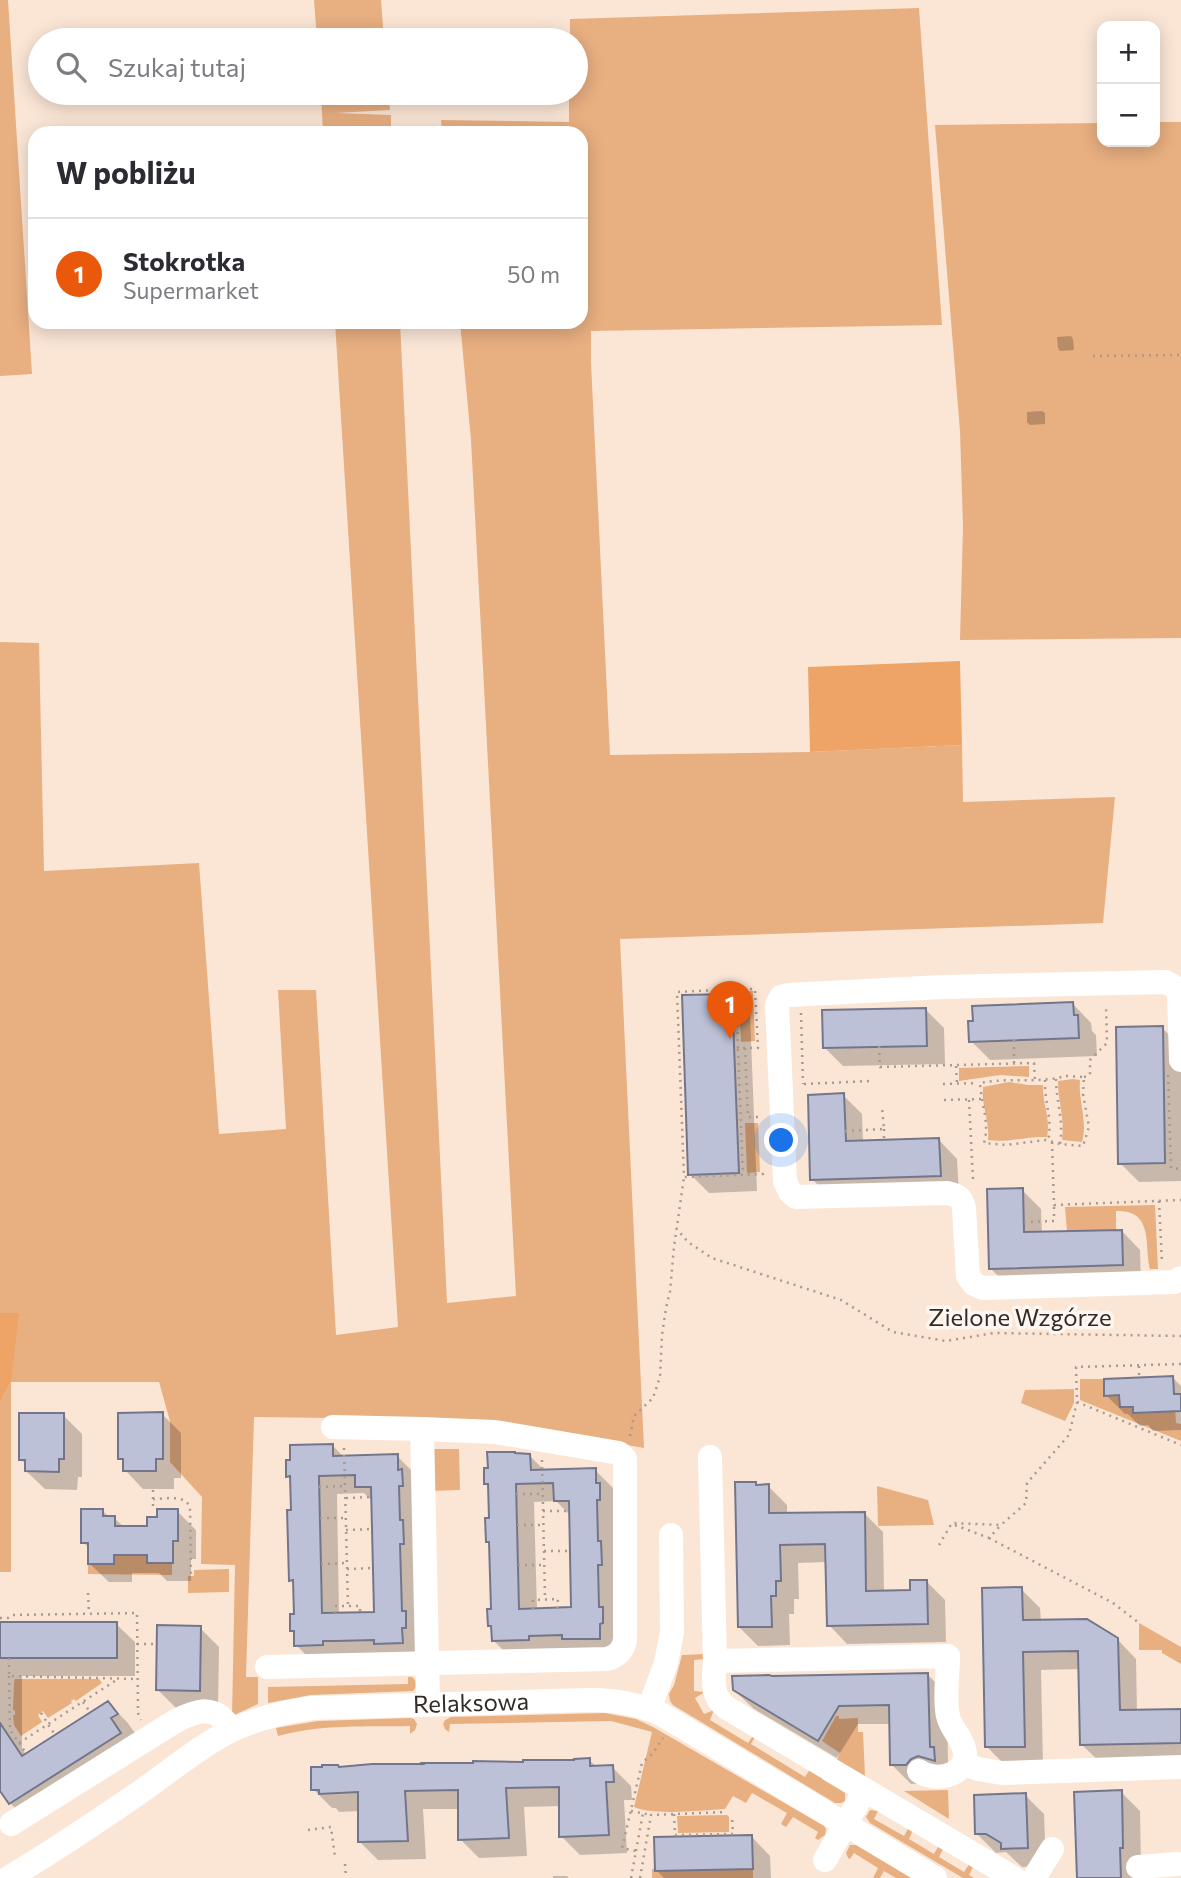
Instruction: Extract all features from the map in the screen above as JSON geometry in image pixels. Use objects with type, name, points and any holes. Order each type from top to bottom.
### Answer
[{"type":"street","points":[[1172,1275],[1174,1282],[983,1287],[974,1284],[968,1276],[963,1201],[956,1195],[947,1193],[796,1197],[790,1192],[785,1181],[777,1005],[781,997],[789,995],[942,987],[1166,982],[1177,989],[1179,994],[1175,1066]]},
{"type":"street","points":[[267,1667],[607,1659],[624,1647],[625,1460],[619,1453],[495,1432],[339,1427]]},
{"type":"street","points":[[422,1430],[429,1704]]},
{"type":"street","points":[[710,1458],[714,1692],[720,1704],[1014,1878]]},
{"type":"street","points":[[649,1709],[666,1663],[671,1632],[671,1547],[713,1559]]},
{"type":"street","points":[[715,1661],[948,1656],[947,1715],[964,1746],[964,1764],[944,1777],[925,1775],[919,1771]]},
{"type":"street","name":"Relaksowa","points":[[8,1878],[231,1730],[265,1718],[312,1708],[604,1700],[649,1709],[673,1721],[936,1878]]},
{"type":"street","points":[[11,1824],[174,1722],[200,1710],[217,1714],[231,1730]]},
{"type":"street","points":[[964,1764],[1002,1773],[1181,1767]]},
{"type":"street","points":[[825,1860],[865,1790]]},
{"type":"street","points":[[1034,1878],[1052,1849]]},
{"type":"street","points":[[0,1866],[8,1878]]},
{"type":"street","points":[[1139,1867],[1178,1869]]},
{"type":"path","points":[[1093,356],[1181,355]]},
{"type":"path","points":[[736,989],[743,1175]]},
{"type":"path","points":[[625,1460],[635,1416],[653,1398],[660,1377],[662,1335],[684,1177],[677,992],[755,989],[758,1048],[738,1048]]},
{"type":"path","points":[[943,1084],[1010,1079],[1035,1082],[1066,1076],[1084,1077],[1090,1074],[1090,1060],[1107,1043],[1105,1005]]},
{"type":"path","points":[[1014,1040],[1014,1064]]},
{"type":"path","points":[[878,1046],[880,1068],[1034,1063],[1035,1082]]},
{"type":"path","points":[[745,1048],[748,1117],[761,1117],[761,1128]]},
{"type":"path","points":[[956,1066],[957,1084]]},
{"type":"path","points":[[1175,1066],[1171,1168],[1181,1169]]},
{"type":"path","points":[[979,1083],[986,1123],[984,1143],[1006,1145],[1050,1141],[1083,1146],[1089,1127],[1083,1094],[1084,1077]]},
{"type":"path","points":[[1056,1079],[1062,1125],[1060,1144]]},
{"type":"path","points":[[1024,1223],[1054,1221],[1051,1128],[1045,1098],[1045,1080]]},
{"type":"path","points":[[803,1084],[870,1081]]},
{"type":"path","points":[[944,1100],[981,1099]]},
{"type":"path","points":[[969,1100],[973,1181]]},
{"type":"path","points":[[883,1107],[884,1140]]},
{"type":"path","points":[[845,1131],[884,1129]]},
{"type":"path","points":[[684,1177],[762,1174],[762,1163]]},
{"type":"path","points":[[1054,1205],[1181,1200]]},
{"type":"path","points":[[1159,1201],[1172,1275]]},
{"type":"path","name":"Zielone Wzgórze","points":[[676,1228],[688,1242],[712,1258],[841,1300],[893,1332],[946,1341],[994,1333],[1181,1336]]},
{"type":"path","points":[[989,1538],[1026,1503],[1027,1483],[1069,1435],[1077,1402],[1076,1367],[1181,1364]]},
{"type":"path","points":[[1139,1366],[1139,1378]]},
{"type":"path","points":[[1077,1402],[1181,1445]]},
{"type":"path","points":[[339,1427],[346,1498],[348,1606]]},
{"type":"path","points":[[541,1440],[545,1600]]},
{"type":"path","points":[[319,1487],[345,1486]]},
{"type":"path","points":[[153,1490],[153,1509]]},
{"type":"path","points":[[516,1494],[542,1494]]},
{"type":"path","points":[[346,1498],[371,1497]]},
{"type":"path","points":[[153,1499],[183,1499],[188,1502],[191,1576]]},
{"type":"path","points":[[543,1511],[569,1511]]},
{"type":"path","points":[[320,1518],[346,1517]]},
{"type":"path","points":[[952,1523],[1001,1525]]},
{"type":"path","points":[[952,1523],[989,1538],[1113,1603],[1139,1623]]},
{"type":"path","points":[[939,1545],[952,1523]]},
{"type":"path","points":[[517,1525],[543,1525]]},
{"type":"path","points":[[346,1530],[372,1529]]},
{"type":"path","points":[[544,1551],[570,1550]]},
{"type":"path","points":[[321,1564],[347,1563]]},
{"type":"path","points":[[518,1565],[544,1565]]},
{"type":"path","points":[[347,1569],[373,1568]]},
{"type":"path","points":[[88,1593],[89,1614]]},
{"type":"path","points":[[533,1609],[533,1600],[558,1600],[557,1608]]},
{"type":"path","points":[[335,1613],[335,1606],[360,1606],[360,1612]]},
{"type":"path","points":[[0,1618],[12,1615],[137,1613],[138,1713],[151,1736]]},
{"type":"path","points":[[137,1644],[157,1644]]},
{"type":"path","points":[[9,1658],[10,1730],[26,1753]]},
{"type":"path","points":[[9,1676],[137,1679]]},
{"type":"path","points":[[19,1743],[118,1679]]},
{"type":"path","points":[[83,1702],[90,1712]]},
{"type":"path","points":[[41,1713],[55,1735]]},
{"type":"path","points":[[636,1852],[622,1848],[642,1763],[653,1753],[667,1732]]},
{"type":"path","points":[[631,1811],[651,1815],[726,1812]]},
{"type":"path","points":[[631,1878],[643,1813]]},
{"type":"path","points":[[674,1814],[675,1835],[733,1834],[732,1816]]},
{"type":"path","points":[[640,1878],[651,1815]]},
{"type":"path","points":[[308,1830],[331,1827],[335,1857]]},
{"type":"path","points":[[345,1864],[346,1878]]},
{"type":"shaded area","points":[[0,0],[8,0],[32,374],[0,376]]},
{"type":"shaded area","points":[[314,0],[381,0],[383,28],[316,28]]},
{"type":"shaded area","points":[[919,8],[942,325],[591,331],[610,755],[810,752],[962,745],[963,802],[1115,797],[1103,923],[620,939],[644,1448],[490,1420],[254,1417],[246,1677],[258,1677],[258,1704],[232,1716],[235,1565],[201,1564],[202,1497],[170,1462],[170,1421],[159,1382],[11,1382],[0,1313],[0,642],[39,643],[44,871],[199,863],[219,1134],[286,1129],[278,990],[316,990],[336,1335],[398,1327],[335,329],[400,329],[447,1303],[516,1296],[471,440],[461,329],[588,329],[588,126],[441,126],[441,120],[569,122],[569,105],[588,105],[588,28],[570,28],[570,19]]},
{"type":"shaded area","points":[[322,105],[389,105],[390,110],[335,113],[391,115],[391,126],[323,126]]},
{"type":"shaded area","points":[[1160,122],[1181,122],[1181,638],[960,640],[963,526],[960,431],[935,125],[1097,123],[1097,147],[1160,147]]},
{"type":"shaded area","points":[[960,661],[962,745],[810,752],[808,667]]},
{"type":"shaded area","points":[[753,991],[755,1041],[741,1042],[739,992]]},
{"type":"shaded area","points":[[1029,1066],[1029,1077],[1000,1075],[959,1081],[959,1068]]},
{"type":"shaded area","points":[[1080,1080],[1084,1126],[1082,1142],[1062,1140],[1058,1081]]},
{"type":"shaded area","points":[[1009,1082],[1043,1085],[1047,1137],[988,1140],[983,1087]]},
{"type":"shaded area","points":[[745,1123],[758,1123],[760,1172],[747,1173]]},
{"type":"shaded area","points":[[1155,1205],[1158,1269],[1150,1269],[1142,1222],[1128,1212],[1116,1211],[1116,1230],[1067,1231],[1065,1207]]},
{"type":"shaded area","points":[[0,1313],[19,1313],[11,1382],[0,1403]]},
{"type":"shaded area","points":[[1080,1379],[1104,1379],[1104,1395],[1119,1395],[1120,1407],[1133,1407],[1133,1413],[1158,1412],[1175,1406],[1176,1423],[1181,1424],[1181,1441],[1080,1400]]},
{"type":"shaded area","points":[[11,1382],[11,1572],[0,1572],[0,1403]]},
{"type":"shaded area","points":[[1074,1389],[1074,1403],[1065,1421],[1021,1403],[1025,1390]]},
{"type":"shaded area","points":[[429,1449],[459,1449],[460,1490],[430,1491]]},
{"type":"shaded area","points":[[877,1486],[928,1500],[934,1525],[878,1526]]},
{"type":"shaded area","points":[[114,1555],[147,1555],[147,1563],[172,1563],[172,1575],[88,1574],[88,1564],[114,1564]]},
{"type":"shaded area","points":[[229,1569],[229,1592],[188,1593],[188,1576],[194,1576],[194,1570]]},
{"type":"shaded area","points":[[1139,1623],[1181,1647],[1181,1664],[1162,1653],[1162,1650],[1139,1650]]},
{"type":"shaded area","points":[[707,1654],[707,1659],[694,1660],[694,1691],[705,1692],[695,1698],[704,1714],[714,1710],[710,1720],[748,1743],[754,1734],[756,1735],[751,1744],[805,1777],[810,1769],[824,1775],[822,1779],[845,1793],[845,1801],[835,1803],[673,1705],[669,1694],[682,1655]]},
{"type":"shaded area","points":[[408,1677],[416,1681],[413,1691],[311,1695],[268,1703],[268,1687],[408,1684]]},
{"type":"shaded area","points":[[15,1679],[99,1679],[102,1683],[48,1718],[43,1711],[38,1715],[42,1722],[21,1736],[14,1725]]},
{"type":"shaded area","points":[[605,1713],[636,1719],[653,1727],[824,1826],[825,1835],[818,1840],[815,1838],[818,1832],[793,1817],[786,1827],[781,1824],[787,1813],[752,1793],[746,1803],[733,1796],[725,1809],[665,1812],[634,1807],[652,1732],[611,1721],[450,1724],[449,1732],[443,1724],[451,1717]]},
{"type":"shaded area","points":[[836,1716],[839,1716],[839,1719],[858,1718],[858,1732],[863,1732],[865,1776],[837,1760],[840,1753],[822,1741]]},
{"type":"shaded area","points":[[410,1718],[417,1724],[410,1734],[410,1726],[327,1728],[278,1736],[276,1728],[318,1721]]},
{"type":"shaded area","points":[[948,1790],[949,1819],[904,1791]]},
{"type":"shaded area","points":[[870,1810],[878,1811],[874,1819],[904,1836],[909,1827],[913,1830],[909,1839],[934,1854],[939,1845],[944,1847],[939,1857],[964,1872],[970,1863],[974,1865],[969,1875],[974,1878],[963,1878],[870,1823],[866,1817]]},
{"type":"shaded area","points":[[727,1815],[729,1832],[678,1833],[677,1816]]},
{"type":"shaded area","points":[[850,1845],[856,1845],[911,1878],[896,1878],[884,1871],[880,1878],[873,1878],[878,1868],[854,1853],[848,1858],[846,1853]]},
{"type":"shaded area","points":[[652,1869],[753,1869],[753,1878],[652,1878]]},
{"type":"building","points":[[732,994],[739,1173],[688,1175],[682,995]]},
{"type":"building","points":[[1073,1002],[1074,1015],[1078,1015],[1079,1038],[969,1042],[968,1021],[973,1021],[972,1006]]},
{"type":"building","points":[[926,1008],[927,1046],[823,1048],[822,1010]]},
{"type":"building","points":[[1163,1026],[1165,1163],[1118,1164],[1116,1027]]},
{"type":"building","points":[[844,1093],[846,1141],[939,1138],[941,1176],[810,1180],[808,1095]]},
{"type":"building","points":[[1023,1188],[1024,1232],[1122,1230],[1123,1265],[989,1269],[987,1189]]},
{"type":"building","points":[[1173,1376],[1174,1394],[1181,1394],[1181,1411],[1133,1413],[1133,1407],[1120,1407],[1119,1395],[1104,1396],[1104,1379]]},
{"type":"building","points":[[163,1412],[163,1459],[156,1459],[156,1471],[123,1471],[123,1459],[118,1459],[118,1413]]},
{"type":"building","points":[[19,1413],[64,1413],[64,1459],[59,1459],[59,1472],[25,1471],[25,1460],[19,1460]]},
{"type":"building","points":[[333,1444],[333,1456],[398,1454],[398,1470],[402,1469],[403,1486],[399,1486],[404,1544],[400,1544],[402,1611],[406,1611],[406,1628],[402,1628],[403,1643],[374,1644],[374,1640],[323,1641],[323,1645],[294,1646],[294,1631],[290,1631],[290,1614],[294,1614],[293,1580],[289,1581],[287,1510],[291,1510],[290,1476],[286,1477],[286,1460],[290,1460],[290,1445]],"holes":[[[355,1475],[355,1487],[371,1487],[374,1612],[322,1613],[319,1476]]]},
{"type":"building","points":[[487,1452],[530,1454],[531,1470],[596,1468],[596,1483],[600,1483],[600,1500],[597,1500],[598,1541],[601,1541],[602,1565],[598,1565],[599,1607],[603,1607],[600,1639],[562,1639],[562,1635],[529,1636],[529,1640],[492,1641],[487,1609],[491,1609],[489,1542],[486,1542],[485,1518],[489,1518],[488,1484],[484,1484],[484,1468],[488,1468]],"holes":[[[553,1483],[554,1501],[569,1501],[571,1607],[519,1609],[516,1484]]]},
{"type":"building","points":[[735,1482],[769,1484],[769,1513],[865,1512],[866,1591],[910,1590],[910,1580],[927,1580],[928,1624],[827,1626],[825,1544],[780,1545],[781,1581],[776,1581],[776,1596],[771,1596],[772,1627],[738,1627]]},
{"type":"building","points":[[81,1509],[103,1509],[103,1516],[115,1516],[115,1526],[147,1526],[147,1517],[157,1517],[157,1509],[178,1509],[178,1541],[173,1541],[173,1563],[147,1563],[147,1555],[114,1555],[114,1564],[88,1564],[88,1543],[81,1543]]},
{"type":"building","points":[[1022,1587],[1023,1620],[1087,1619],[1118,1638],[1120,1710],[1181,1709],[1181,1743],[1080,1745],[1078,1651],[1023,1652],[1025,1747],[985,1747],[982,1588]]},
{"type":"building","points":[[0,1622],[117,1622],[117,1658],[0,1658]]},
{"type":"building","points":[[157,1625],[201,1626],[200,1691],[156,1690]]},
{"type":"building","points":[[928,1673],[930,1747],[934,1747],[935,1761],[918,1756],[906,1765],[890,1765],[889,1705],[839,1706],[818,1741],[733,1690],[732,1676],[772,1676]]},
{"type":"building","points":[[108,1701],[118,1714],[111,1718],[121,1733],[9,1804],[0,1791],[0,1723],[22,1756]]},
{"type":"building","points":[[590,1758],[590,1766],[613,1765],[614,1782],[606,1782],[609,1835],[559,1837],[559,1787],[506,1788],[509,1838],[458,1840],[458,1790],[405,1791],[408,1841],[358,1842],[358,1792],[319,1794],[319,1790],[311,1790],[311,1767],[322,1765],[339,1767]]},
{"type":"building","points":[[1122,1790],[1121,1878],[1077,1878],[1074,1792]]},
{"type":"building","points":[[1026,1793],[1028,1848],[1001,1849],[1001,1843],[986,1834],[975,1834],[974,1795]]},
{"type":"building","points":[[752,1835],[753,1869],[655,1871],[654,1837]]},
{"type":"place","name":"Stokrotka","points":[[730,1039]]}]
